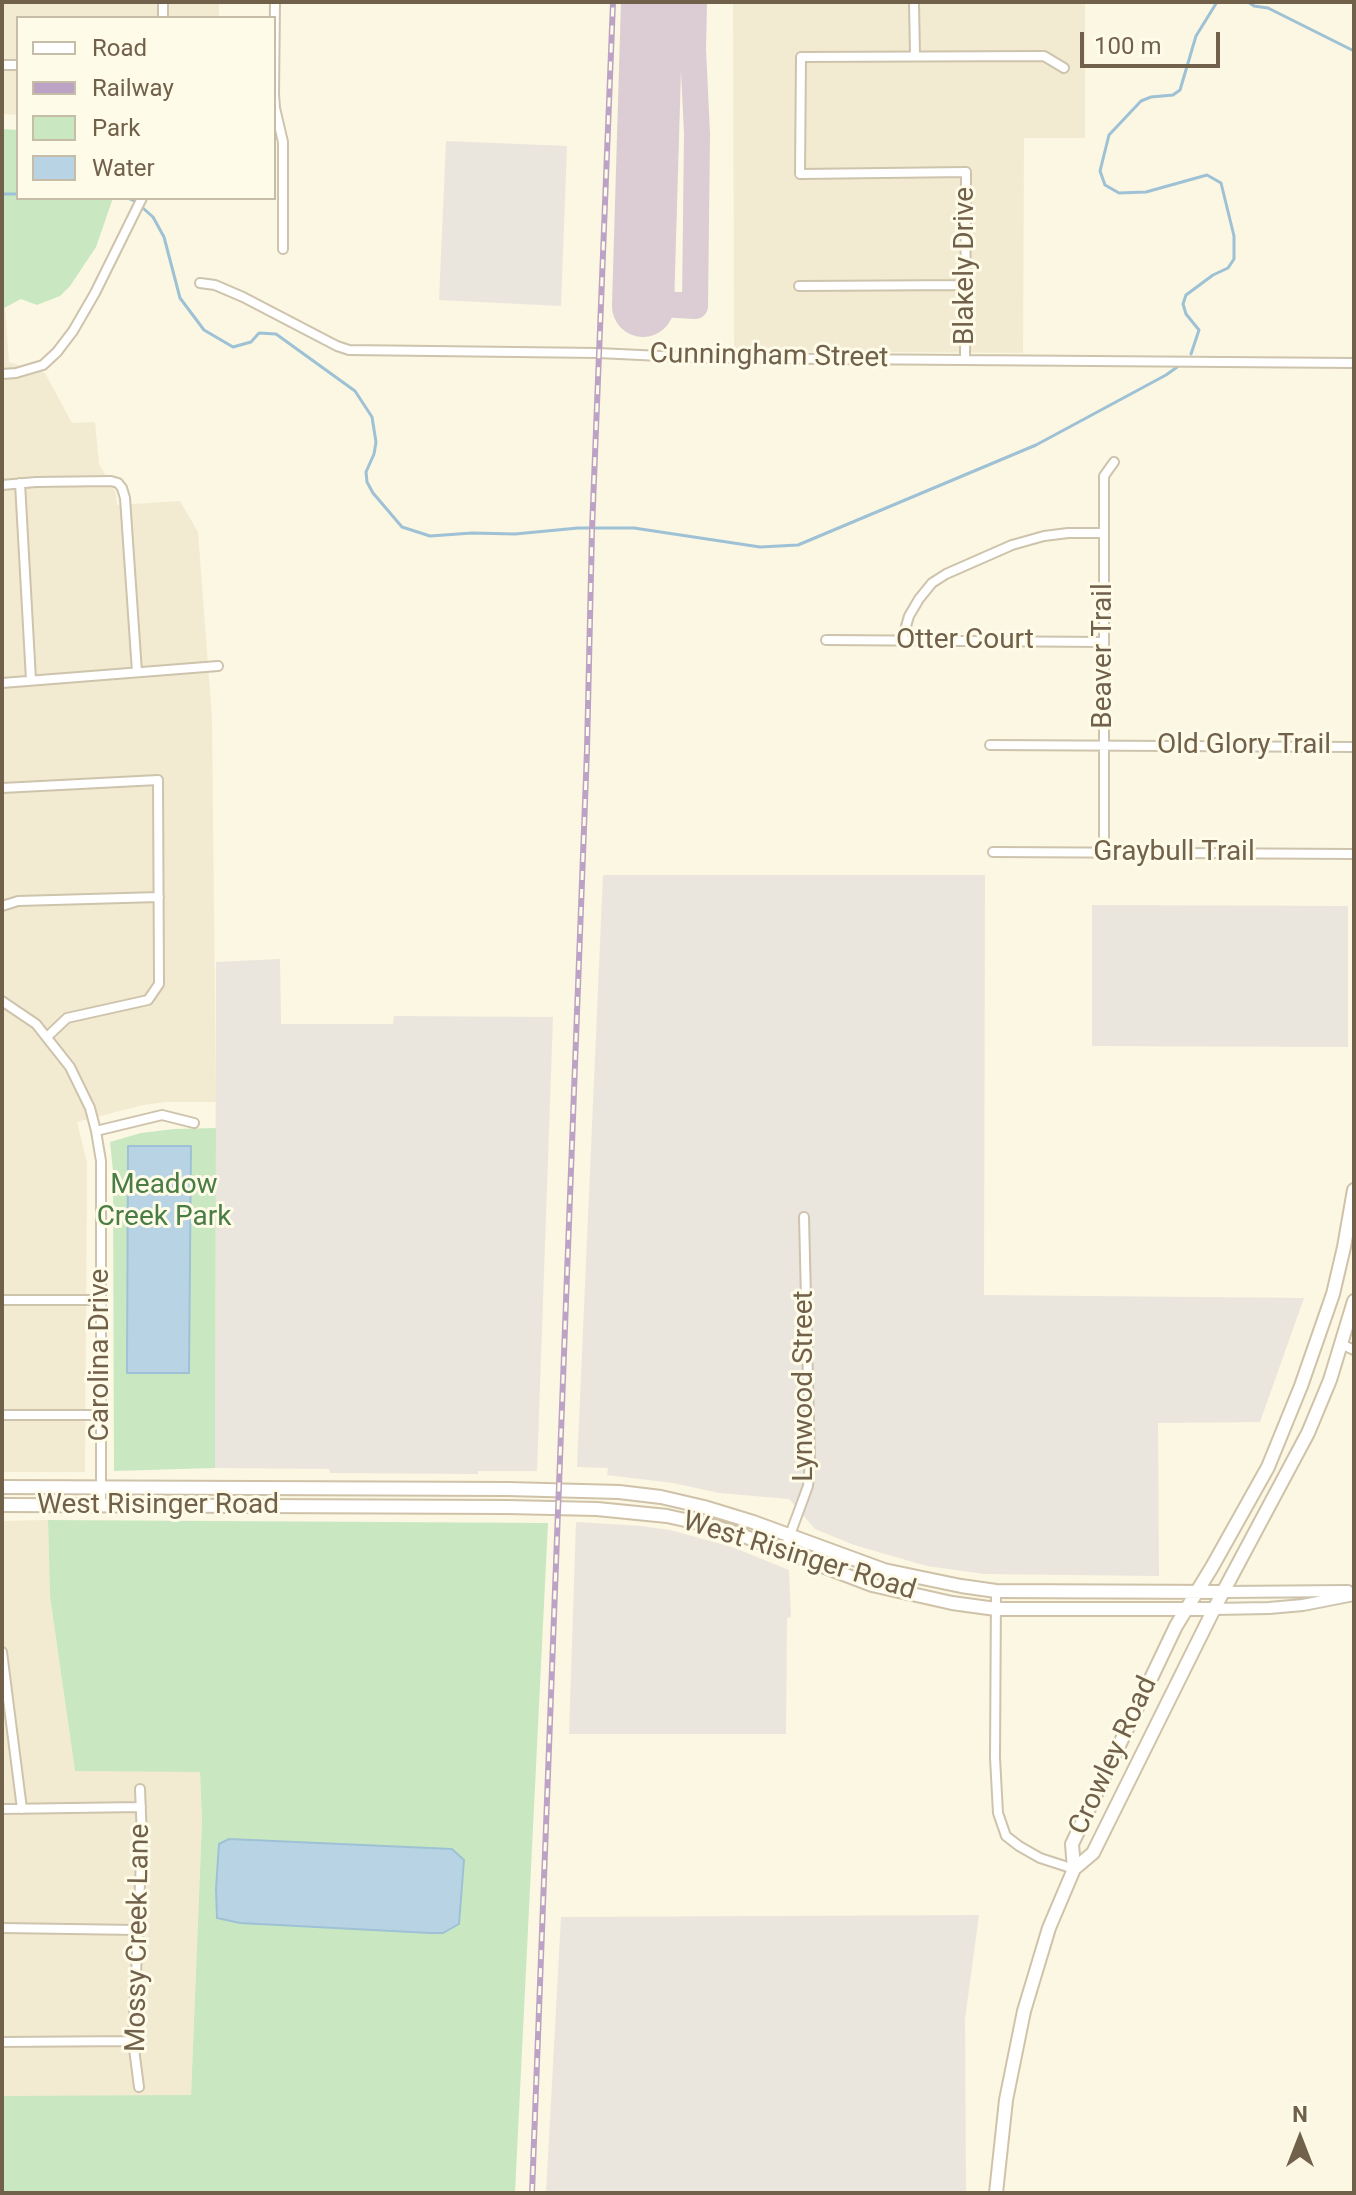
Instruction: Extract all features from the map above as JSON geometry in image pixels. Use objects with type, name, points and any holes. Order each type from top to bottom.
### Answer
[{"type":"main road","name":"Crowley Road","points":[[1074,1869],[1072,1844],[1077,1832],[1185,1609],[1268,1467],[1301,1386],[1333,1294],[1354,1190]]},
{"type":"main road","name":"Crowley Road","points":[[1074,1869],[1093,1853],[1214,1609],[1308,1433],[1330,1380],[1354,1301]]},
{"type":"main road","name":"West Risinger Road","points":[[2,1487],[301,1487],[619,1492],[704,1507],[884,1570],[996,1591],[1224,1592]]},
{"type":"main road","points":[[211,1506],[224,1502],[291,1501],[297,1497],[301,1487]]},
{"type":"main road","name":"West Risinger Road","points":[[2,1505],[597,1509],[667,1516],[741,1535],[872,1585],[952,1603],[996,1609],[1214,1609]]},
{"type":"main road","points":[[996,2193],[1006,2100],[1024,2011],[1049,1928],[1074,1869]]},
{"type":"street","points":[[914,2],[915,56],[1044,56],[1064,68]]},
{"type":"street","name":"Blakely Drive","points":[[915,56],[801,57],[800,174],[966,172],[965,360]]},
{"type":"street","points":[[276,105],[283,142],[283,249]]},
{"type":"street","points":[[2,374],[43,365],[57,352],[95,293],[141,200]]},
{"type":"street","name":"Cunningham Street","points":[[200,283],[215,285],[243,297],[349,350],[598,353],[703,358],[1354,363]]},
{"type":"street","points":[[799,286],[965,285]]},
{"type":"street","name":"Beaver Trail","points":[[1104,853],[1104,476],[1114,462]]},
{"type":"street","points":[[2,485],[111,481],[122,488],[137,672]]},
{"type":"street","points":[[20,483],[31,680]]},
{"type":"street","points":[[902,640],[909,616],[919,599],[932,583],[946,574],[1012,545],[1044,536],[1104,533]]},
{"type":"street","name":"Otter Court","points":[[826,640],[1104,642]]},
{"type":"street","points":[[2,683],[218,666]]},
{"type":"street","name":"Old Glory Trail","points":[[990,745],[1354,747]]},
{"type":"street","points":[[2,788],[158,780],[159,984],[148,1000],[67,1018],[47,1037]]},
{"type":"street","name":"Graybull Trail","points":[[993,852],[1354,854]]},
{"type":"street","points":[[2,906],[18,901],[159,897]]},
{"type":"street","name":"Carolina Drive","points":[[2,1001],[36,1024],[70,1067],[90,1108],[96,1131],[101,1161],[101,1505]]},
{"type":"street","points":[[96,1131],[162,1115],[194,1123]]},
{"type":"street","name":"Lynwood Street","points":[[784,1551],[808,1486],[810,1462],[804,1217]]},
{"type":"street","points":[[2,1300],[102,1300]]},
{"type":"street","points":[[1341,1344],[1354,1350]]},
{"type":"street","points":[[2,1415],[100,1415]]},
{"type":"street","points":[[996,1591],[995,1769],[1001,1825],[1006,1836],[1019,1846],[1040,1858],[1074,1869]]},
{"type":"street","name":"West Risinger Road","points":[[1224,1592],[1354,1593]]},
{"type":"street","name":"West Risinger Road","points":[[1214,1609],[1292,1606],[1354,1593]]},
{"type":"street","points":[[2,1652],[22,1809]]},
{"type":"street","name":"Mossy Creek Lane","points":[[139,2087],[133,2041],[142,1838],[140,1789]]},
{"type":"street","points":[[2,1809],[141,1807]]},
{"type":"street","points":[[2,1928],[138,1930]]},
{"type":"street","points":[[2,2042],[133,2041]]},
{"type":"shaded area","points":[[2,2],[219,2],[219,16],[16,16],[16,115],[2,114]]},
{"type":"shaded area","points":[[733,2],[1085,2],[1085,138],[1024,138],[1023,353],[734,351]]},
{"type":"shaded area","points":[[446,141],[567,146],[561,306],[439,300]]},
{"type":"shaded area","points":[[5,308],[9,362],[45,373],[72,423],[95,422],[99,464],[116,493],[117,505],[180,501],[198,532],[212,718],[216,1102],[143,1105],[77,1122],[87,1162],[85,1472],[2,1472],[2,309]]},
{"type":"shaded area","points":[[603,875],[985,875],[984,1295],[1304,1298],[1260,1422],[1158,1423],[1159,1576],[984,1574],[927,1566],[854,1545],[815,1529],[789,1499],[719,1493],[673,1483],[607,1475],[608,1468],[577,1467]]},
{"type":"shaded area","points":[[1092,905],[1348,906],[1348,1047],[1092,1046]]},
{"type":"shaded area","points":[[280,959],[281,1024],[393,1024],[394,1016],[553,1017],[537,1471],[478,1471],[478,1474],[330,1473],[329,1469],[215,1468],[216,962]]},
{"type":"shaded area","points":[[48,1520],[50,1597],[75,1771],[200,1771],[202,1821],[191,2096],[2,2096],[2,1521]]},
{"type":"shaded area","points":[[576,1522],[670,1530],[732,1547],[789,1570],[791,1617],[787,1618],[786,1734],[569,1734]]},
{"type":"shaded area","points":[[979,1915],[965,2019],[966,2193],[546,2193],[561,1917]]},
{"type":"green space","points":[[2,129],[16,130],[16,200],[112,200],[96,247],[60,296],[37,305],[21,299],[2,309]]},
{"type":"green space","name":"Meadow Creek Park","points":[[216,1128],[215,1468],[114,1471],[113,1171],[110,1142],[141,1133]]},
{"type":"green space","points":[[48,1520],[548,1523],[515,2193],[2,2193],[2,2096],[191,2095],[202,1821],[200,1772],[75,1771],[50,1597]]},
{"type":"water","points":[[128,1146],[191,1146],[189,1373],[127,1373]]},
{"type":"water","points":[[229,1839],[452,1849],[464,1860],[459,1924],[443,1933],[430,1933],[240,1923],[217,1918],[219,1844]]},
{"type":"waterway","points":[[1191,354],[1199,330],[1186,314],[1183,304],[1186,295],[1228,268],[1234,259],[1234,236],[1221,183],[1207,175],[1146,192],[1119,193],[1105,185],[1100,171],[1109,135],[1141,101],[1173,95],[1180,90],[1196,36],[1217,2]]},
{"type":"waterway","points":[[1248,2],[1268,8],[1354,51]]},
{"type":"waterway","points":[[2,194],[16,194]]},
{"type":"waterway","points":[[133,200],[153,217],[164,237],[180,298],[204,330],[233,347],[251,342],[259,333],[276,334],[355,391],[372,417],[376,442],[366,472],[367,482],[402,527],[430,536],[634,528],[760,547],[798,545],[1036,445],[1180,365]]},
{"type":"taxiway","points":[[643,303],[695,306],[697,134],[694,2]]},
{"type":"runway","points":[[643,306],[652,2]]},
{"type":"railway","points":[[532,2193],[613,2]]}]
